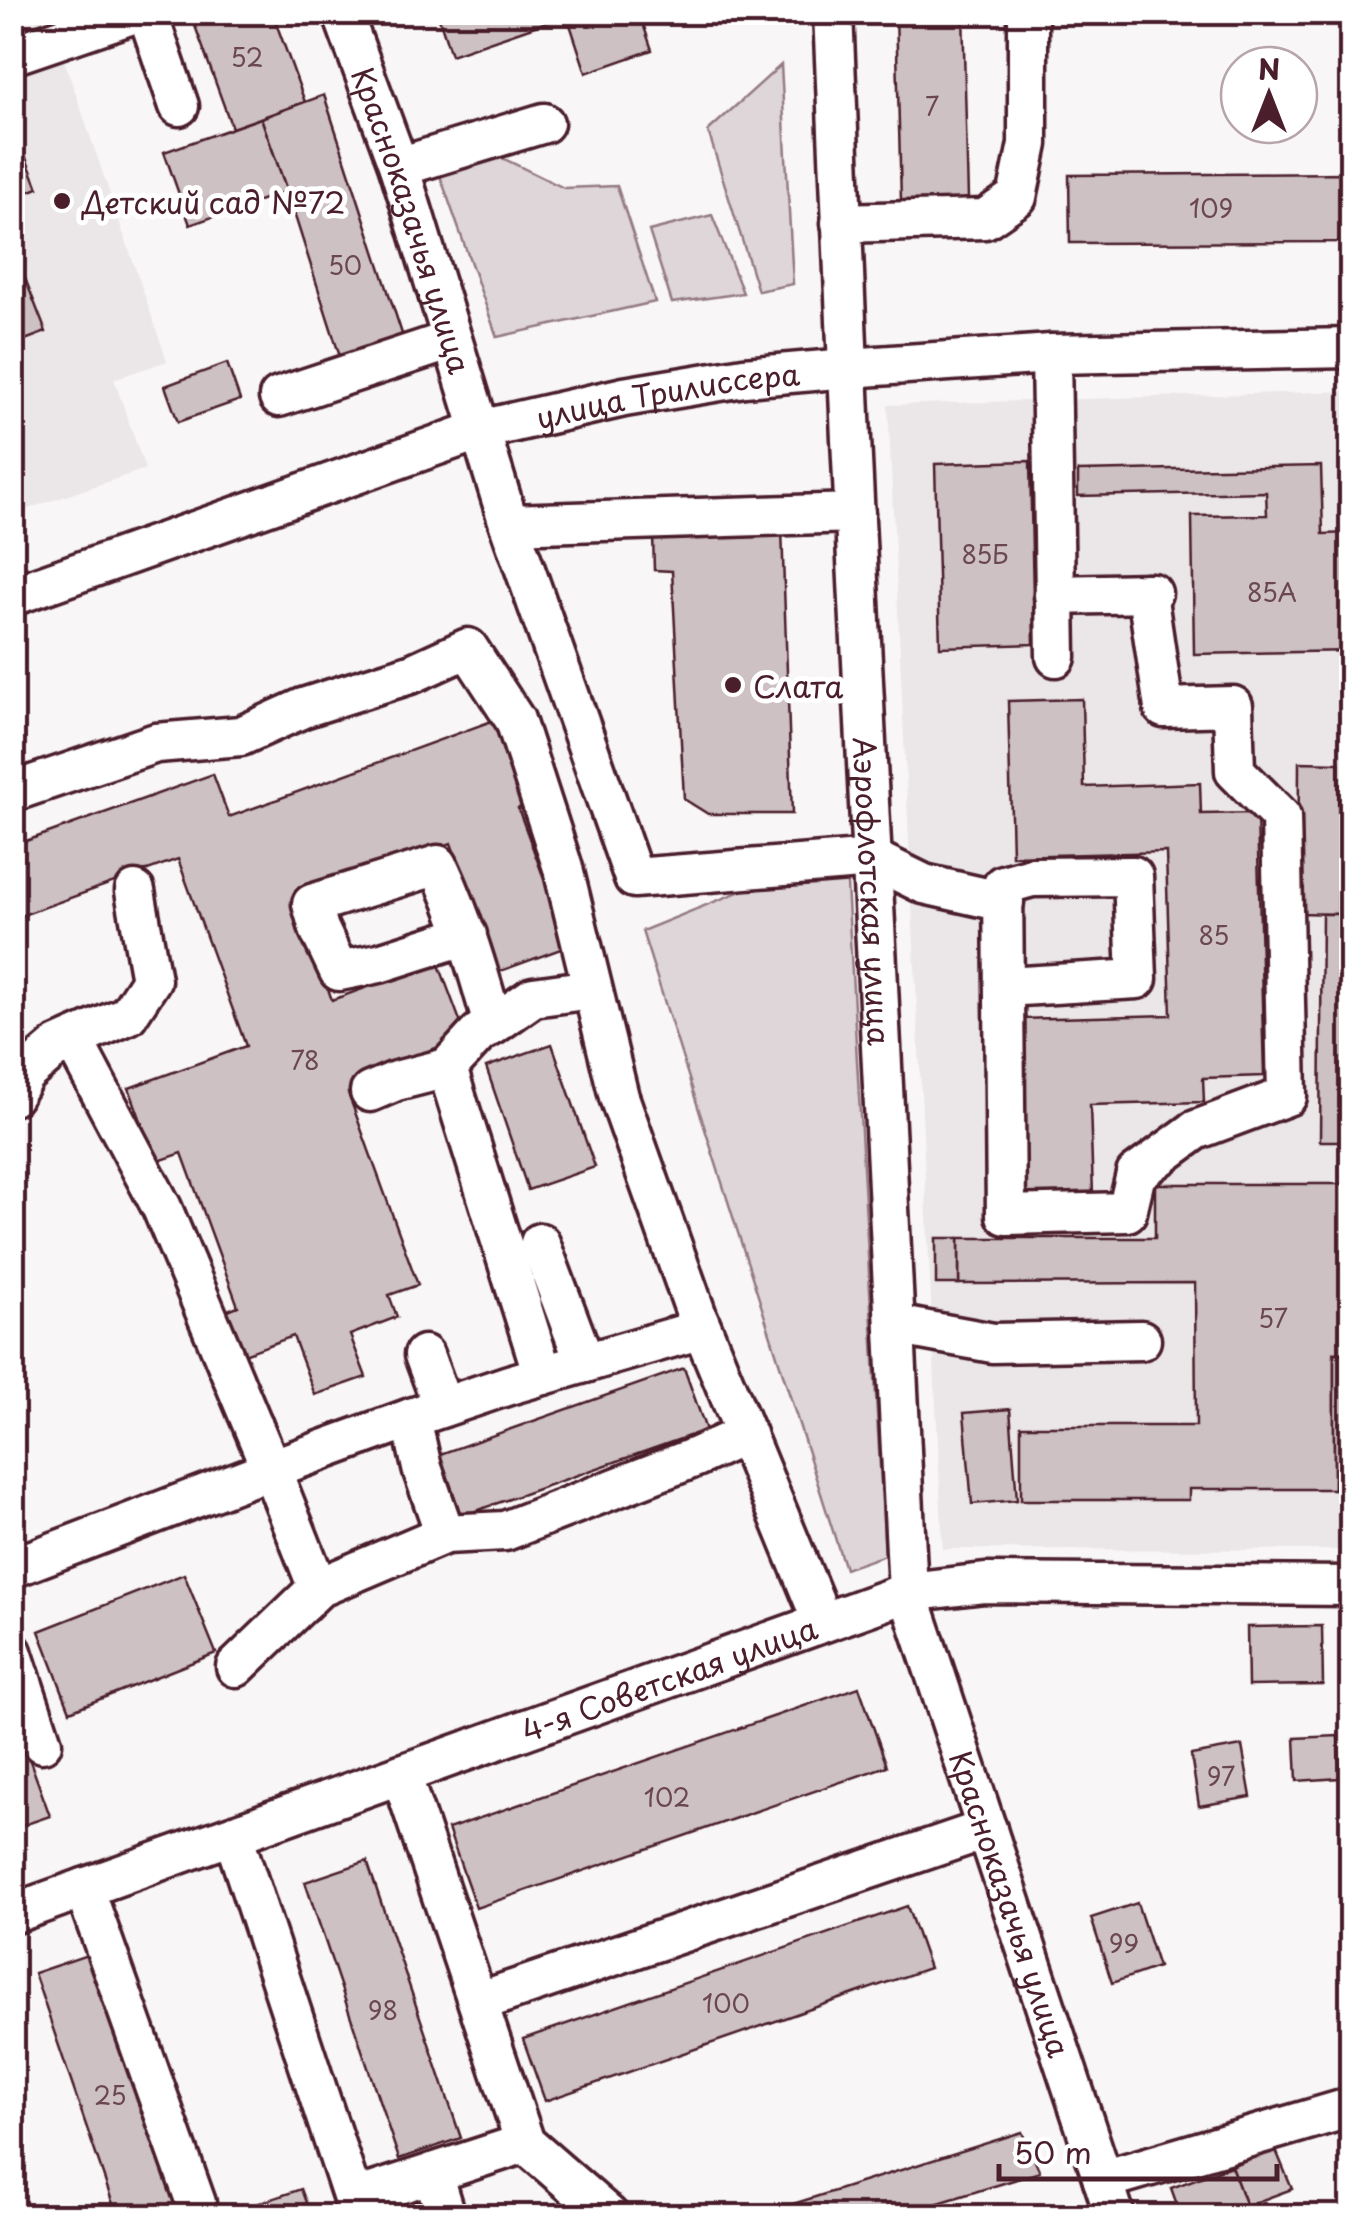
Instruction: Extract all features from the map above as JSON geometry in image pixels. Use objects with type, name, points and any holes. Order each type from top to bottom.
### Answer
[{"type":"street","points":[[12,55],[138,12]]},
{"type":"street","points":[[148,12],[179,106]]},
{"type":"street","name":"Красноказачья улица","points":[[342,12],[399,166],[509,524],[634,878],[873,860]]},
{"type":"street","name":"Аэрофлотская улица","points":[[833,12],[908,1592]]},
{"type":"street","points":[[842,224],[985,218],[1017,198],[1028,144],[1028,12]]},
{"type":"street","points":[[399,166],[544,123]]},
{"type":"street","points":[[279,396],[452,340]]},
{"type":"street","name":"улица Трилиссера","points":[[12,596],[480,430],[641,394],[744,377],[1051,354],[1352,348]]},
{"type":"street","points":[[1051,354],[1056,657]]},
{"type":"street","points":[[509,524],[855,513]]},
{"type":"street","points":[[1004,987],[1137,980],[1133,876],[1032,877],[1003,885],[1006,1215],[1127,1212],[1136,1174],[1196,1130],[1287,1096],[1281,817],[1235,771],[1233,706],[1164,708],[1150,593],[1054,595]]},
{"type":"street","points":[[12,792],[156,743],[241,736],[303,708],[413,674],[468,648],[514,720],[563,868],[619,1097],[702,1328],[814,1601]]},
{"type":"street","points":[[873,860],[924,884],[1004,902]]},
{"type":"street","points":[[12,1096],[25,1074],[58,1046],[128,1015],[151,980],[135,891]]},
{"type":"street","points":[[467,935],[494,1024]]},
{"type":"street","points":[[370,1092],[447,1068],[478,1033],[533,997],[592,989]]},
{"type":"street","points":[[73,1040],[162,1208],[318,1588]]},
{"type":"street","points":[[447,1068],[543,1375]]},
{"type":"street","points":[[540,1243],[585,1362]]},
{"type":"street","points":[[895,1325],[994,1343],[1141,1340]]},
{"type":"street","points":[[12,1568],[427,1412],[702,1328]]},
{"type":"street","points":[[424,1354],[427,1412],[422,1468],[445,1534]]},
{"type":"street","points":[[236,1667],[318,1588],[445,1534],[505,1531],[746,1434]]},
{"type":"street","name":"4-я Советская улица","points":[[12,1914],[908,1592],[985,1583],[1352,1586]]},
{"type":"street","name":"Красноказачья улица","points":[[908,1592],[1116,2216]]},
{"type":"street","points":[[12,1652],[42,1743]]},
{"type":"street","points":[[401,1774],[525,2143],[609,2216]]},
{"type":"street","points":[[478,2002],[987,1829]]},
{"type":"street","points":[[233,1835],[356,2208],[433,2173],[525,2143]]},
{"type":"street","points":[[84,1888],[196,2202]]},
{"type":"street","points":[[1103,2180],[1352,2107]]},
{"type":"street","points":[[433,2173],[446,2216]]},
{"type":"shaded area","name":"Детский сад №72","points":[[49,16],[167,361],[114,379],[145,469],[13,514],[12,29]]},
{"type":"shaded area","points":[[781,65],[793,284],[758,291],[708,131]]},
{"type":"shaded area","points":[[490,152],[564,188],[617,186],[655,302],[497,337],[438,170]]},
{"type":"shaded area","points":[[712,215],[743,293],[672,303],[649,231]]},
{"type":"shaded area","points":[[1351,391],[1351,1550],[943,1549],[888,405]]},
{"type":"shaded area","points":[[845,849],[885,1555],[845,1569],[642,931]]},
{"type":"building","points":[[190,12],[272,12],[305,102],[232,128]]},
{"type":"building","points":[[437,12],[639,12],[652,50],[586,73],[567,15],[451,55]]},
{"type":"building","points":[[896,12],[963,12],[968,199],[901,201]]},
{"type":"building","points":[[324,95],[404,340],[341,360],[261,118]]},
{"type":"building","points":[[261,118],[287,191],[190,225],[164,152]]},
{"type":"building","points":[[12,123],[38,188],[12,198]]},
{"type":"building","points":[[1352,173],[1352,242],[1070,243],[1069,175]]},
{"type":"building","points":[[12,245],[46,332],[12,345]]},
{"type":"building","points":[[227,363],[240,400],[178,422],[165,386]]},
{"type":"building","points":[[1030,461],[1034,644],[940,647],[935,464]]},
{"type":"building","points":[[1321,466],[1323,534],[1352,533],[1352,651],[1194,654],[1192,516],[1267,515],[1266,492],[1078,496],[1078,471]]},
{"type":"building","name":"Слата","points":[[782,529],[792,814],[708,814],[684,799],[672,571],[654,570],[653,534]]},
{"type":"building","points":[[1082,699],[1084,787],[1200,783],[1201,814],[1257,813],[1264,1076],[1203,1078],[1204,1102],[1090,1105],[1093,1194],[1022,1196],[1018,1019],[1171,1015],[1166,852],[1012,856],[1008,701]]},
{"type":"building","points":[[497,719],[529,805],[518,808],[569,946],[498,972],[451,843],[295,900],[332,1000],[438,962],[466,1037],[365,1074],[369,1085],[348,1093],[418,1285],[389,1295],[397,1317],[350,1335],[366,1377],[315,1395],[293,1336],[239,1356],[223,1312],[238,1306],[182,1153],[156,1162],[129,1088],[246,1046],[178,859],[12,919],[12,846],[213,774],[229,817]]},
{"type":"building","points":[[1299,762],[1339,763],[1338,914],[1298,913]]},
{"type":"building","points":[[1322,914],[1352,914],[1352,1141],[1320,1141]]},
{"type":"building","points":[[552,1044],[595,1167],[528,1190],[486,1067]]},
{"type":"building","points":[[1155,1184],[1352,1184],[1352,1353],[1334,1353],[1334,1489],[1189,1489],[1189,1500],[1021,1500],[1021,1426],[1196,1426],[1195,1283],[959,1284],[959,1238],[1155,1238]]},
{"type":"building","points":[[936,1238],[959,1238],[959,1284],[936,1284]]},
{"type":"building","points":[[1334,1353],[1352,1353],[1352,1489],[1334,1489]]},
{"type":"building","points":[[684,1368],[706,1430],[461,1516],[440,1454]]},
{"type":"building","points":[[1010,1409],[1017,1500],[972,1504],[964,1413]]},
{"type":"building","points":[[184,1574],[216,1653],[70,1711],[39,1631]]},
{"type":"building","points":[[1322,1626],[1323,1685],[1248,1686],[1247,1627]]},
{"type":"building","points":[[859,1687],[887,1766],[476,1908],[448,1829]]},
{"type":"building","points":[[12,1711],[50,1816],[12,1829]]},
{"type":"building","points":[[1338,1736],[1340,1778],[1297,1781],[1295,1738]]},
{"type":"building","points":[[1242,1746],[1251,1797],[1199,1806],[1191,1755]]},
{"type":"building","points":[[1352,1825],[1352,1887],[1349,1887],[1344,1826]]},
{"type":"building","points":[[367,1861],[461,2138],[399,2159],[305,1882]]},
{"type":"building","points":[[1137,1903],[1158,1967],[1112,1983],[1091,1918]]},
{"type":"building","points":[[907,1906],[929,1968],[545,2101],[523,2039]]},
{"type":"building","points":[[96,1952],[186,2216],[117,2216],[34,1973]]},
{"type":"building","points":[[1022,2132],[1040,2172],[896,2216],[761,2214]]},
{"type":"building","points":[[1275,2148],[1292,2189],[1246,2206],[1231,2166]]},
{"type":"building","points":[[1231,2166],[1246,2206],[1220,2216],[1181,2216],[1171,2188]]},
{"type":"building","points":[[301,2189],[311,2216],[227,2214]]},
{"type":"place","name":"Детский сад №72","points":[[62,201]]},
{"type":"place","name":"Слата","points":[[733,685]]}]
